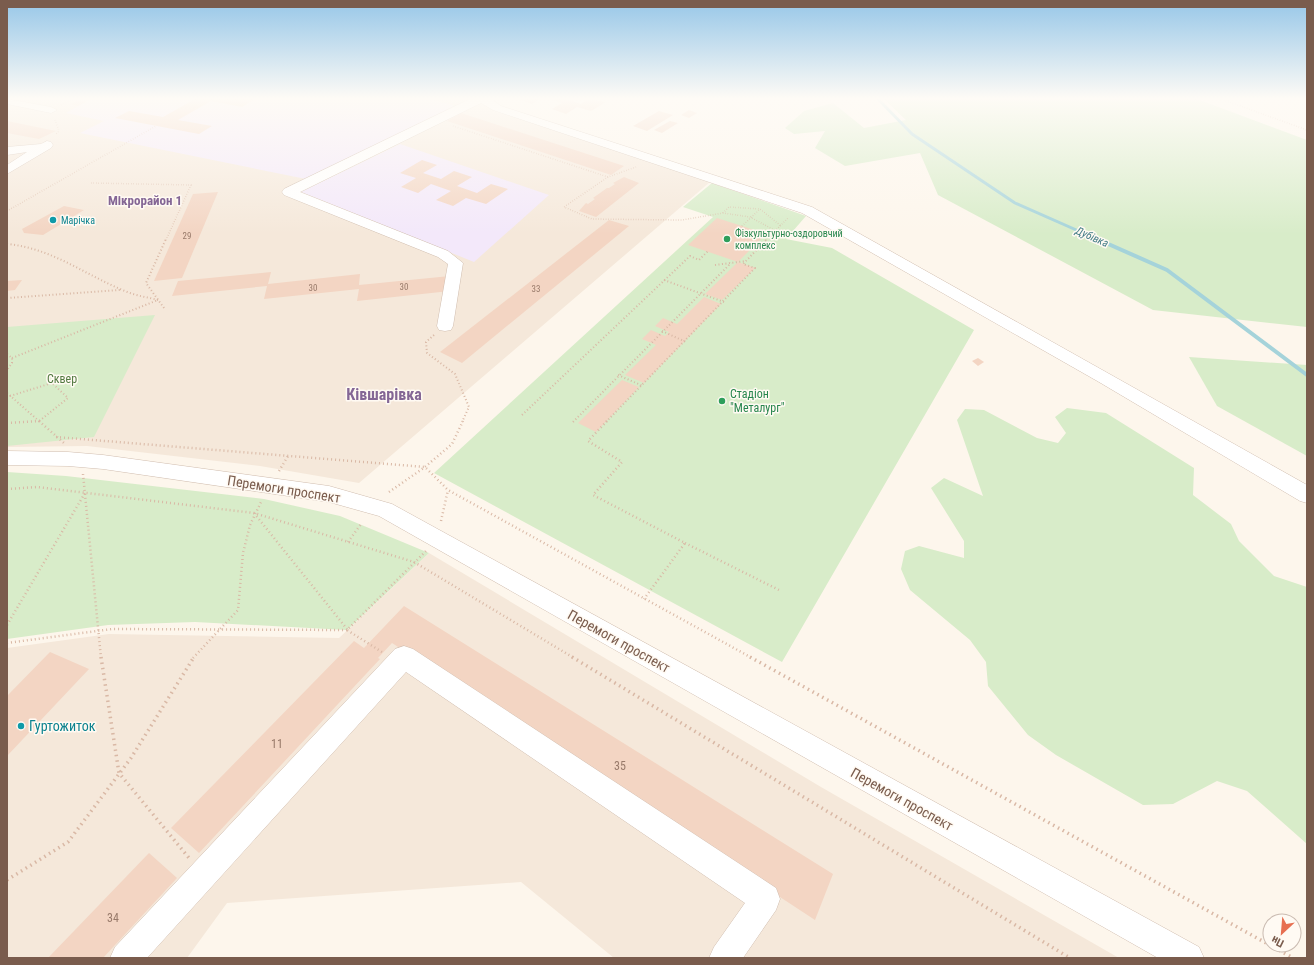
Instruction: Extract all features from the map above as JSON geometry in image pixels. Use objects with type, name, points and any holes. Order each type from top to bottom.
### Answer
[{"type":"street","points":[[388,144],[289,192],[443,254],[456,263],[446,326]]},
{"type":"street","points":[[607,144],[807,210],[1106,378],[1307,495]]},
{"type":"street","points":[[7,151],[47,145],[7,170]]},
{"type":"street","name":"Перемоги проспект","points":[[7,458],[82,460],[267,491],[329,494],[385,510],[1188,958]]},
{"type":"street","points":[[126,958],[404,657],[764,900],[725,958]]},
{"type":"path","points":[[7,211],[124,144]]},
{"type":"path","points":[[509,144],[608,177]]},
{"type":"path","points":[[633,163],[641,166],[608,177],[564,207],[592,219],[682,220],[723,213],[750,217],[776,231]]},
{"type":"path","points":[[91,183],[191,185],[146,283],[164,308]]},
{"type":"path","points":[[742,226],[763,205]]},
{"type":"path","points":[[723,213],[729,207],[760,209],[781,226]]},
{"type":"path","points":[[781,591],[593,495],[622,462],[588,441],[754,268],[743,264],[792,215],[785,212]]},
{"type":"path","points":[[7,244],[22,244],[52,254],[121,290],[159,300]]},
{"type":"path","points":[[522,415],[690,256],[699,260],[708,251]]},
{"type":"path","points":[[715,265],[747,260]]},
{"type":"path","points":[[573,422],[699,293],[731,263]]},
{"type":"path","points":[[664,280],[722,302]]},
{"type":"path","points":[[7,298],[121,290]]},
{"type":"path","points":[[12,358],[159,300]]},
{"type":"path","points":[[389,492],[424,467],[452,444],[470,407],[455,374],[427,353],[426,342],[446,326]]},
{"type":"path","points":[[662,331],[685,341]]},
{"type":"path","points":[[7,354],[12,358]]},
{"type":"path","points":[[7,370],[12,363],[12,358]]},
{"type":"path","points":[[618,376],[642,386]]},
{"type":"path","points":[[7,423],[40,422],[68,398],[52,383],[10,396]]},
{"type":"path","points":[[7,393],[82,460],[103,677],[119,773],[202,874]]},
{"type":"path","points":[[56,437],[424,467],[448,490],[1293,958]]},
{"type":"path","points":[[7,880],[68,842],[119,773],[194,657],[238,610],[239,575],[254,513],[288,456]]},
{"type":"path","points":[[7,489],[37,487],[254,513],[414,562],[1070,958]]},
{"type":"path","points":[[7,643],[112,629],[347,630],[437,539],[448,490]]},
{"type":"path","points":[[7,625],[85,492]]},
{"type":"path","points":[[254,513],[347,630],[399,663]]},
{"type":"path","points":[[348,542],[361,524]]},
{"type":"path","points":[[644,599],[685,543]]},
{"type":"shaded area","points":[[7,144],[594,144],[710,182],[359,483],[260,466],[87,446],[7,447]]},
{"type":"shaded area","points":[[134,144],[377,144],[306,179]]},
{"type":"shaded area","points":[[400,144],[549,195],[474,262],[301,192]]},
{"type":"shaded area","points":[[429,553],[821,787],[1119,958],[614,958],[521,882],[227,903],[187,958],[7,958],[7,648],[109,634],[339,638]]},
{"type":"green space","points":[[817,144],[1307,144],[1307,327],[1153,310],[938,195],[920,153],[845,166],[815,148]]},
{"type":"green space","name":"Стадіон \"Металург\"","points":[[712,183],[806,216],[786,239],[832,248],[974,330],[782,662],[434,473],[713,217],[683,207]]},
{"type":"green space","name":"Сквер","points":[[155,315],[94,437],[7,446],[7,327]]},
{"type":"green space","points":[[1189,357],[1307,365],[1307,456],[1217,406]]},
{"type":"green space","points":[[1067,408],[1106,413],[1194,468],[1193,495],[1231,524],[1239,541],[1274,576],[1307,587],[1307,844],[1247,791],[1217,781],[1173,804],[1143,805],[1056,755],[1028,735],[988,686],[986,662],[970,640],[910,590],[901,569],[905,551],[919,546],[964,558],[964,541],[931,488],[944,478],[983,496],[957,420],[965,409],[984,410],[1037,438],[1058,443],[1066,433],[1055,417]]},
{"type":"green space","points":[[7,472],[66,476],[264,499],[340,516],[429,553],[347,630],[195,622],[108,625],[7,639]]},
{"type":"building","points":[[517,144],[556,144],[624,166],[611,175]]},
{"type":"building","points":[[422,160],[437,165],[423,173],[441,179],[454,171],[472,177],[457,186],[477,193],[491,184],[508,189],[486,204],[466,198],[453,206],[436,200],[451,191],[431,184],[418,193],[401,187],[416,178],[400,173]]},
{"type":"building","points":[[624,177],[639,183],[596,217],[579,211],[586,203],[588,204],[595,199],[593,198],[615,184],[613,183]]},
{"type":"building","points":[[218,192],[182,278],[154,281],[193,194]]},
{"type":"building","name":"Марічка","points":[[64,206],[84,210],[43,235],[24,233],[22,229]]},
{"type":"building","name":"Фізкультурно-оздоровчий комплекс","points":[[717,218],[766,234],[738,262],[688,245]]},
{"type":"building","points":[[609,220],[629,226],[462,363],[440,352]]},
{"type":"building","points":[[738,262],[755,268],[722,300],[705,294]]},
{"type":"building","points":[[271,272],[268,284],[360,274],[359,285],[450,276],[450,291],[357,301],[359,289],[264,299],[267,286],[172,296],[178,281]]},
{"type":"building","points":[[22,280],[15,290],[7,291],[7,281]]},
{"type":"building","points":[[704,297],[721,304],[644,383],[625,375],[656,345],[642,339],[651,330],[665,336],[669,332],[655,326],[663,318],[677,324]]},
{"type":"building","points":[[978,358],[984,362],[978,366],[972,361]]},
{"type":"building","points":[[622,380],[639,387],[596,432],[578,423]]},
{"type":"building","points":[[404,606],[833,874],[815,920],[392,643],[378,658],[380,659],[199,853],[171,828],[354,641],[364,648]]},
{"type":"building","name":"Гуртожиток","points":[[50,652],[89,669],[7,756],[7,696]]},
{"type":"building","points":[[149,853],[177,878],[103,958],[48,958]]},
{"type":"waterway","name":"Дубівка","points":[[927,144],[1015,203],[1099,240]]},
{"type":"waterway","name":"Дубівка","points":[[1097,239],[1167,270],[1307,375]]},
{"type":"place","name":"Марічка","points":[[53,220]]},
{"type":"place","name":"Фізкультурно-оздоровчий комплекс","points":[[727,239]]},
{"type":"place","name":"Стадіон \"Металург\"","points":[[722,401]]},
{"type":"place","name":"Гуртожиток","points":[[21,726]]},
{"type":"district","name":"Мікрорайон 1","points":[[145,200]]},
{"type":"district","name":"Ківшарівка","points":[[384,394]]}]
